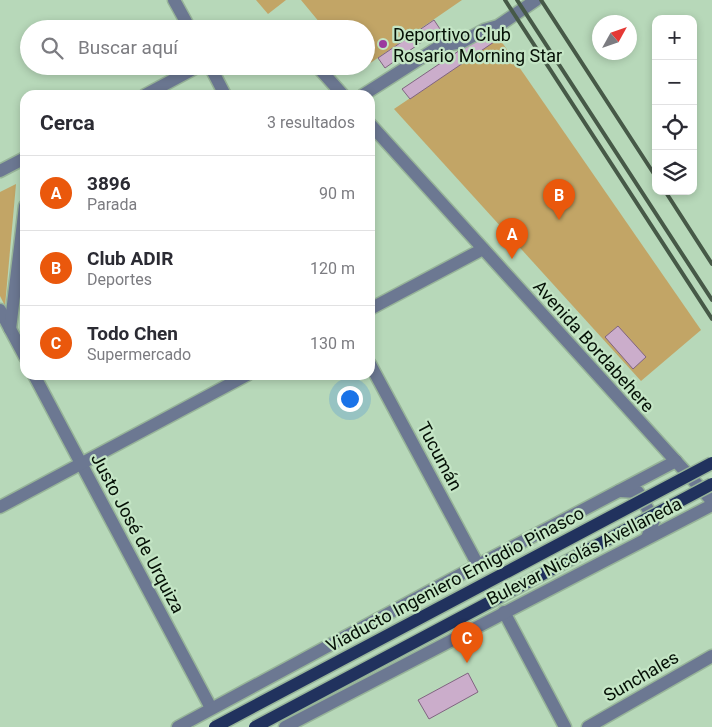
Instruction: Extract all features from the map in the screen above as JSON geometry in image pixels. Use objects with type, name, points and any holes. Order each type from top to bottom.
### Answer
[{"type":"main road","name":"Viaducto Ingeniero Emigdio Pinasco","points":[[215,727],[712,463]]},
{"type":"main road","name":"Viaducto Ingeniero Emigdio Pinasco","points":[[255,727],[712,484]]},
{"type":"street","points":[[174,0],[185,20]]},
{"type":"street","points":[[371,90],[440,46],[462,42],[484,30],[498,26],[536,0]]},
{"type":"street","points":[[154,90],[182,75]]},
{"type":"street","points":[[215,75],[222,90]]},
{"type":"street","points":[[325,75],[339,90]]},
{"type":"street","name":"Avenida Bordabehere","points":[[375,130],[712,503]]},
{"type":"street","points":[[0,171],[20,161]]},
{"type":"street","points":[[10,329],[20,247]]},
{"type":"street","points":[[375,306],[483,249]]},
{"type":"street","points":[[0,310],[20,348]]},
{"type":"street","name":"Tucumán","points":[[375,373],[478,565]]},
{"type":"street","name":"Justo José de Urquiza","points":[[37,380],[211,708]]},
{"type":"street","points":[[0,507],[238,380]]},
{"type":"street","name":"Bulevar Nicolás Avellaneda","points":[[178,727],[478,565],[676,461]]},
{"type":"street","points":[[619,491],[638,492],[654,520],[647,538]]},
{"type":"street","name":"Bulevar Nicolás Avellaneda","points":[[285,727],[712,503]]},
{"type":"street","points":[[504,612],[565,727]]},
{"type":"street","name":"Sunchales","points":[[588,727],[712,656]]},
{"type":"shaded area","points":[[256,0],[286,0],[268,14]]},
{"type":"shaded area","name":"Deportivo Club Rosario Morning Star","points":[[301,0],[462,0],[375,60],[375,20],[318,20]]},
{"type":"shaded area","points":[[499,38],[701,330],[641,381],[394,109]]},
{"type":"shaded area","points":[[16,184],[5,306],[0,296],[0,192]]},
{"type":"building","points":[[434,20],[440,29],[385,68],[378,58]]},
{"type":"building","points":[[487,32],[494,42],[410,99],[402,89]]},
{"type":"building","points":[[618,326],[646,357],[633,369],[605,337]]},
{"type":"building","points":[[468,673],[478,692],[429,719],[418,700]]},
{"type":"railway","points":[[505,0],[712,319]]},
{"type":"railway","points":[[517,0],[712,300]]},
{"type":"railway","points":[[541,0],[652,171]]},
{"type":"railway","points":[[668,195],[712,264]]},
{"type":"place","name":"Deportivo Club Rosario Morning Star","points":[[383,44]]},
{"type":"place","name":"Club ADIR","points":[[559,220]]},
{"type":"place","name":"3896","points":[[512,259]]},
{"type":"place","name":"Todo Chen","points":[[467,663]]}]
